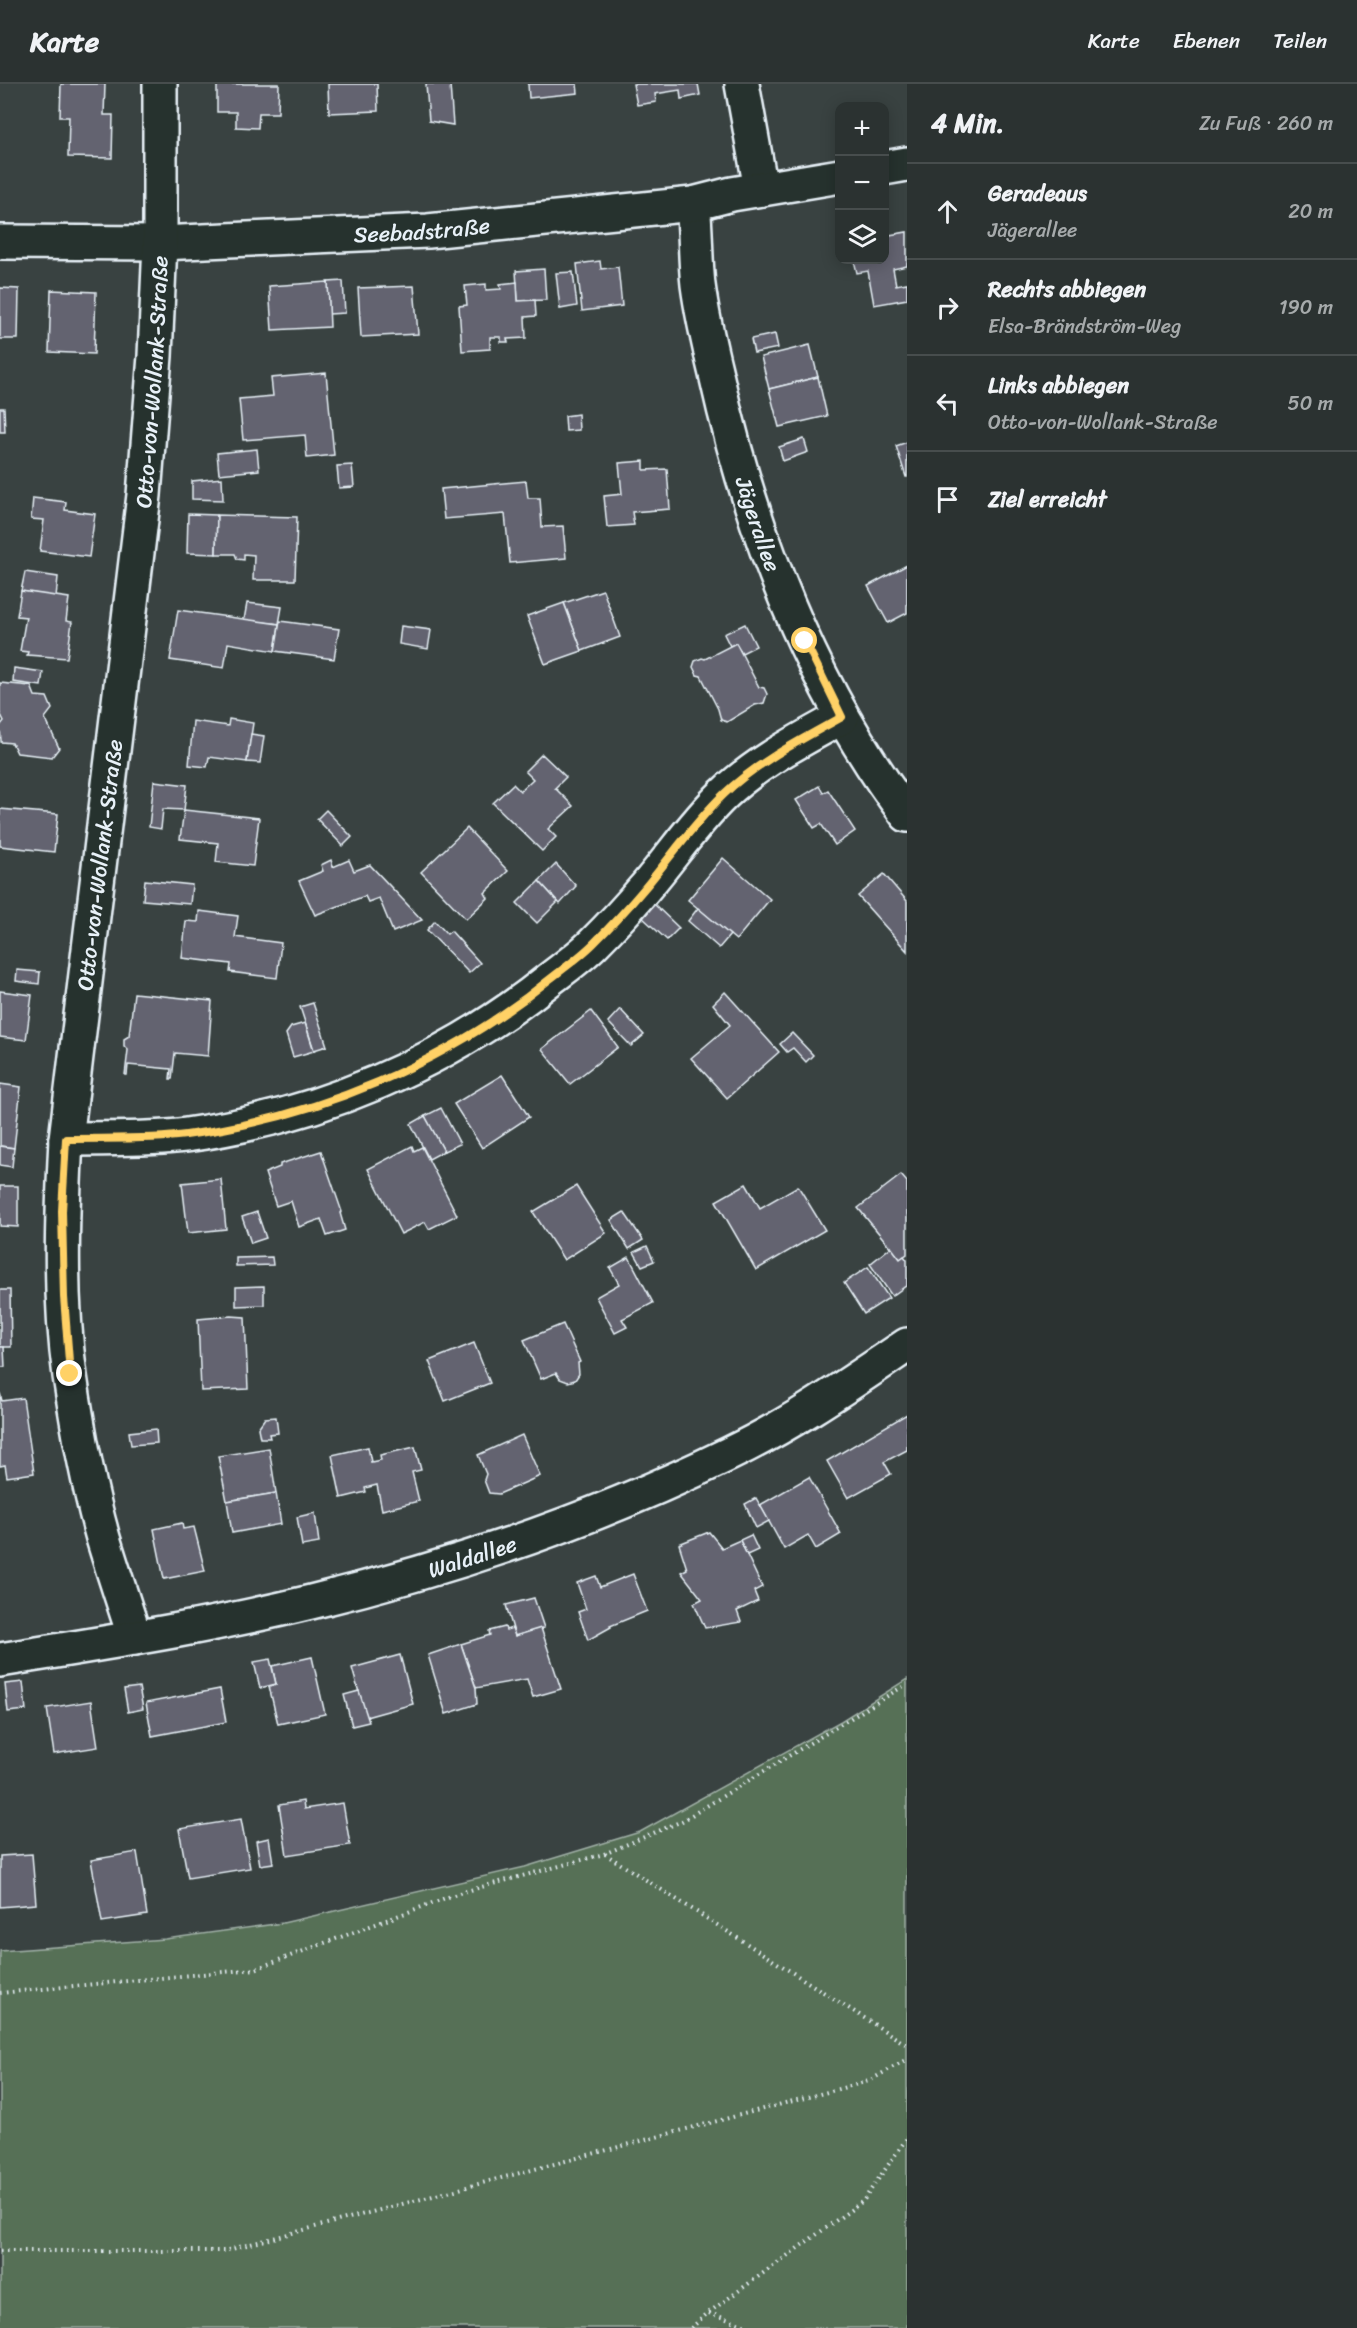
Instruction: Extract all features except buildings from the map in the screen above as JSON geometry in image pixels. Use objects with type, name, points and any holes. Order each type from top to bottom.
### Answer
[{"type":"street","name":"Otto-von-Wollank-Straße","points":[[135,1638],[102,1535],[84,1455],[70,1374],[64,1297],[62,1221],[66,1139],[144,495],[155,356],[160,243],[160,84]]},
{"type":"street","points":[[742,84],[761,189]]},
{"type":"street","points":[[889,167],[907,164]]},
{"type":"street","name":"Seebadstraße","points":[[0,242],[160,243],[428,231],[693,204],[732,194],[835,177]]},
{"type":"street","name":"Jägerallee","points":[[693,204],[697,239],[698,284],[725,415],[768,553],[805,641],[842,717],[907,815]]},
{"type":"street","points":[[66,1139],[185,1135],[260,1120],[331,1101],[391,1078],[467,1038],[529,996],[591,946],[642,891],[724,794],[766,760],[842,717]]},
{"type":"street","name":"Waldallee","points":[[0,1660],[135,1638],[311,1602],[438,1567],[550,1531],[730,1454],[825,1401],[907,1345]]},
{"type":"path","points":[[0,1993],[255,1969],[459,1893],[604,1854],[682,1821],[907,1684]]},
{"type":"path","points":[[604,1854],[907,2045]]},
{"type":"path","points":[[0,2251],[224,2251],[869,2081],[907,2060]]},
{"type":"path","points":[[692,2328],[708,2313],[863,2201],[907,2138]]},
{"type":"path","points":[[708,2313],[752,2328]]},
{"type":"green space","points":[[907,1679],[907,2328],[0,2328],[0,1951],[165,1939],[283,1923],[525,1867],[640,1832],[841,1721]]},
{"type":"route","points":[[70,1374],[64,1297],[62,1211],[66,1139],[185,1135],[260,1120],[331,1101],[391,1078],[467,1038],[529,996],[591,946],[642,891],[724,794],[766,760],[842,717],[805,641]]}]
